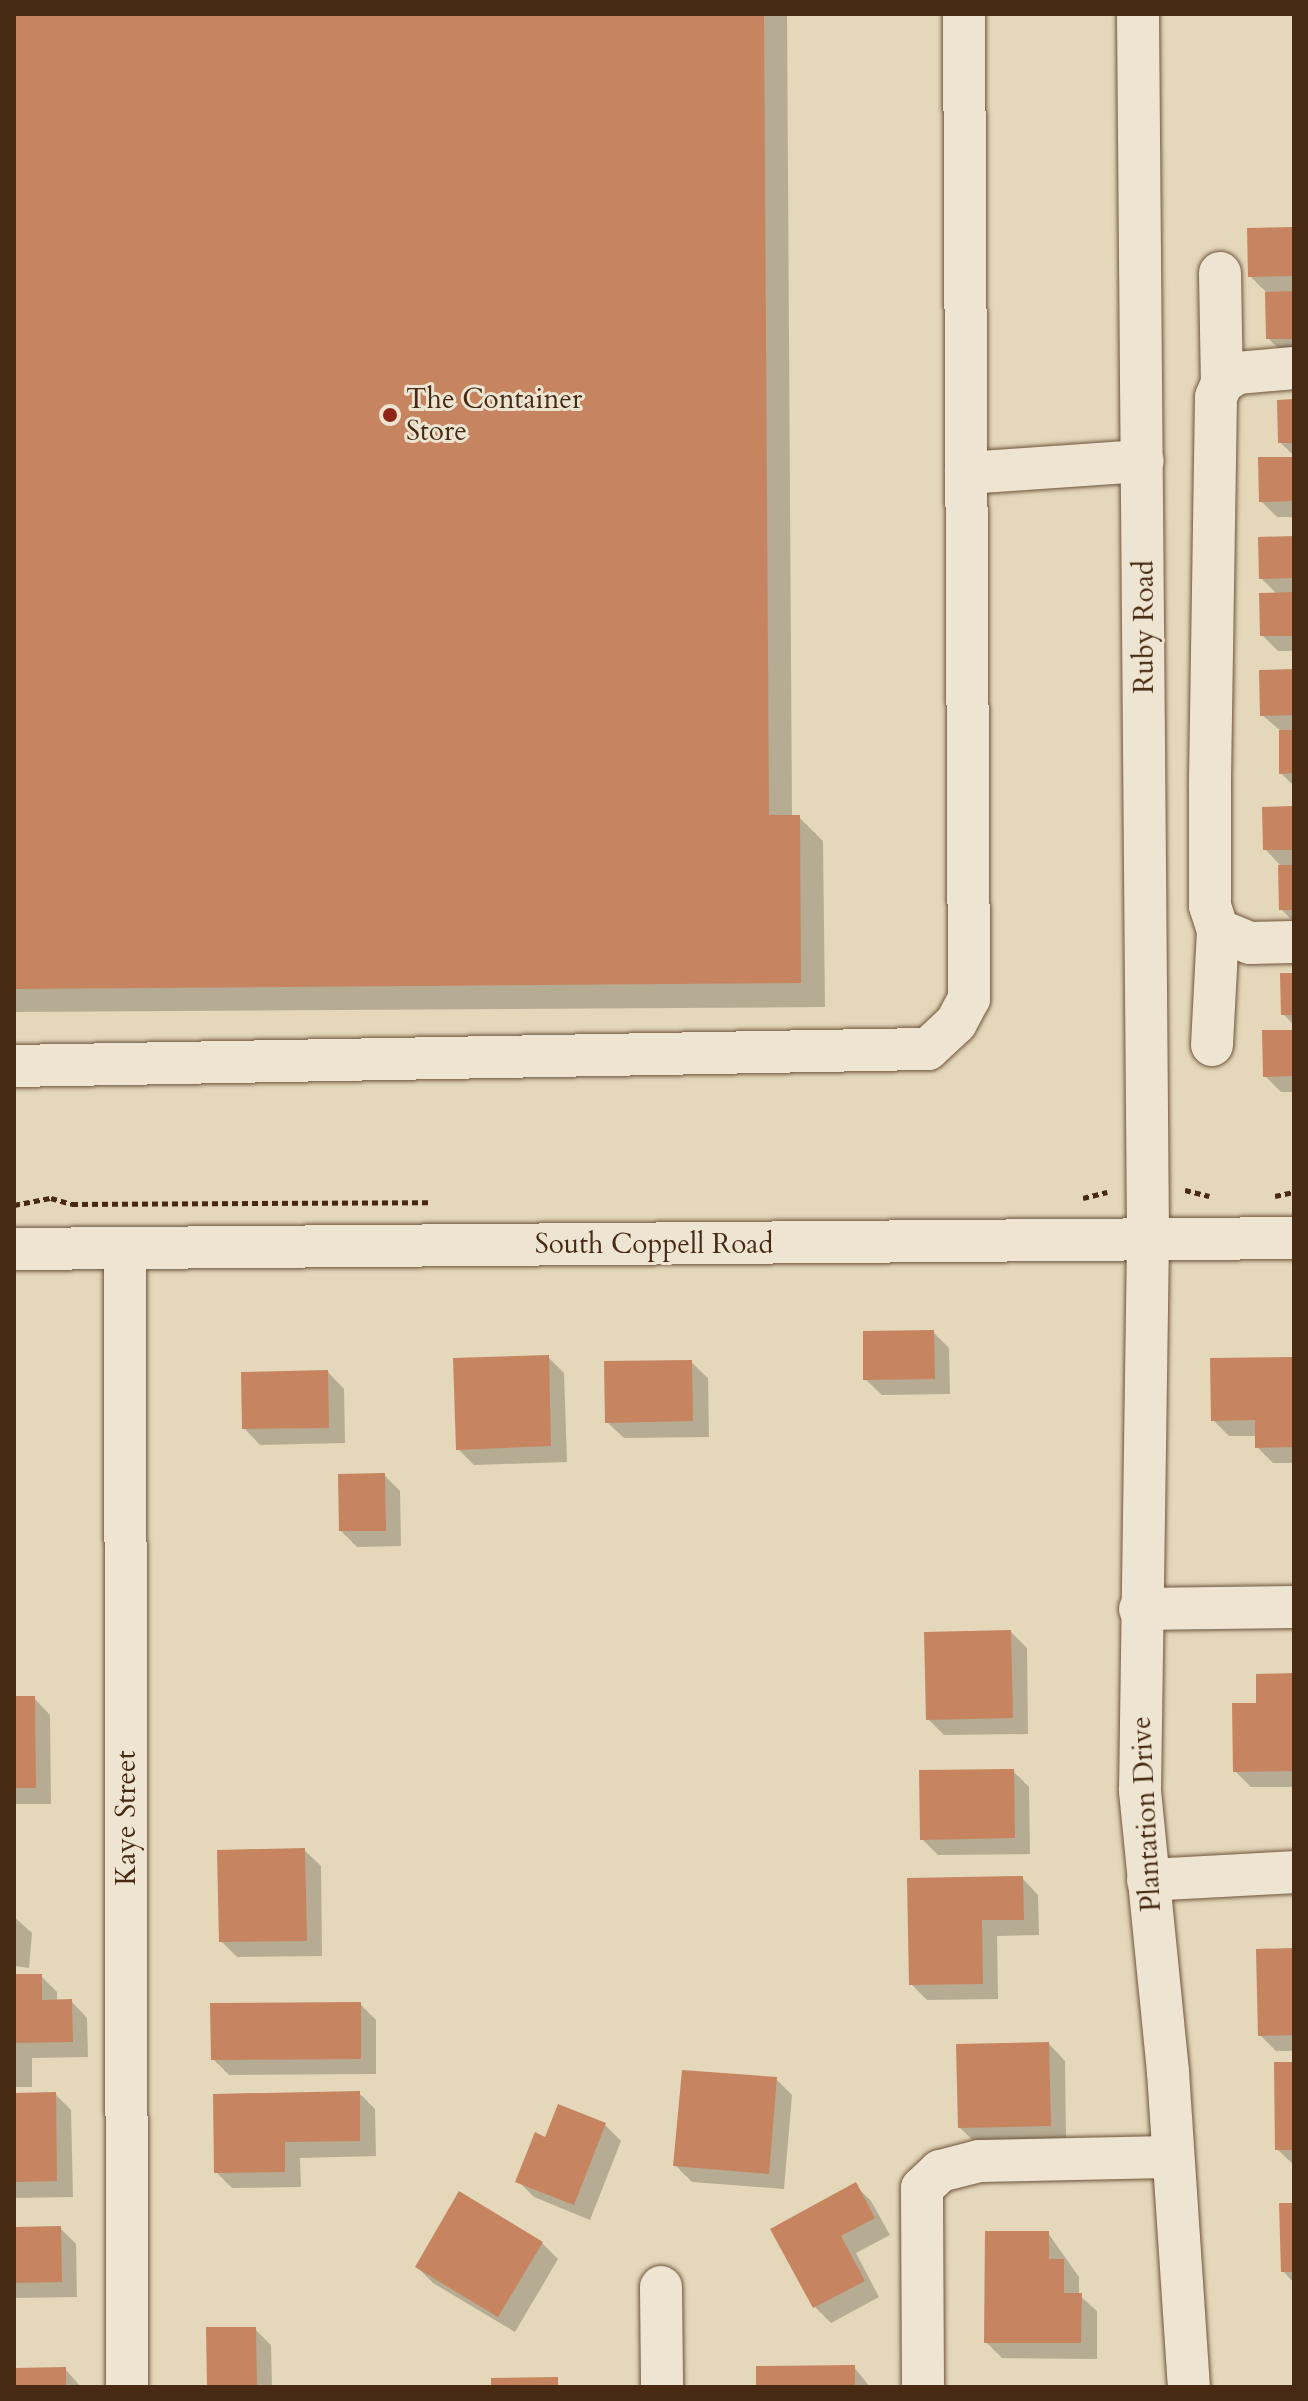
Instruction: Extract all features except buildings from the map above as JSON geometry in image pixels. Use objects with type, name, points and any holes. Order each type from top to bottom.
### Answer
[{"type":"street","points":[[14,1066],[928,1049],[956,1023],[969,999],[964,14]]},
{"type":"street","name":"Ruby Road","points":[[1138,14],[1148,1240]]},
{"type":"street","points":[[1212,1045],[1218,930],[1210,906],[1212,434],[1222,383],[1220,273]]},
{"type":"street","points":[[1222,383],[1255,369],[1294,368]]},
{"type":"street","points":[[966,473],[1143,461]]},
{"type":"street","points":[[1218,930],[1250,943],[1294,942]]},
{"type":"street","name":"South Coppell Road","points":[[14,1249],[1294,1238]]},
{"type":"street","name":"Plantation Drive","points":[[1148,1240],[1140,1609],[1140,1791],[1168,2072],[1170,2157],[1189,2387]]},
{"type":"street","name":"Kaye Street","points":[[125,1248],[127,2387]]},
{"type":"street","points":[[1140,1609],[1294,1607]]},
{"type":"street","points":[[1148,1880],[1294,1872]]},
{"type":"street","points":[[923,2387],[922,2188],[940,2171],[979,2161],[1170,2157]]},
{"type":"street","points":[[661,2287],[662,2387]]},
{"type":"path","points":[[1065,1199],[1093,1192],[1196,1189],[1221,1196]]},
{"type":"path","points":[[1260,1196],[1294,1192]]},
{"type":"path","points":[[14,1205],[51,1198],[72,1204],[435,1202]]},
{"type":"place","name":"The Container Store","points":[[390,415]]}]
